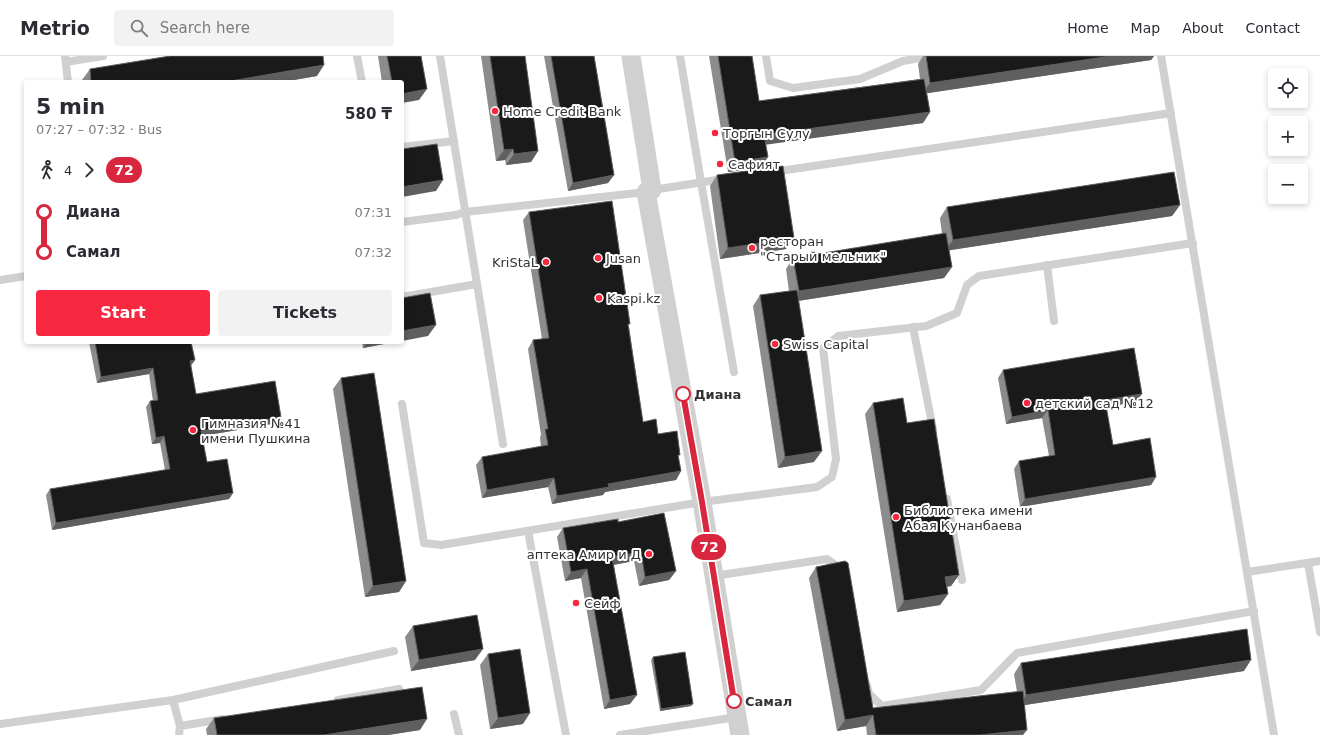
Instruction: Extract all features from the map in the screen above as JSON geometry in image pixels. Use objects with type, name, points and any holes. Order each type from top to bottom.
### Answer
[{"type":"street","points":[[631,56],[649,191],[702,502],[738,726]]},
{"type":"lane","points":[[68,80],[65,59],[103,56]]},
{"type":"lane","points":[[357,56],[362,80]]},
{"type":"lane","points":[[440,56],[503,444]]},
{"type":"lane","points":[[680,56],[734,372]]},
{"type":"lane","points":[[766,56],[770,81],[793,88],[860,79],[902,61],[931,56]]},
{"type":"lane","points":[[1161,56],[1172,113],[1274,735]]},
{"type":"lane","points":[[764,173],[1172,113]]},
{"type":"lane","points":[[404,147],[454,141]]},
{"type":"lane","points":[[404,222],[456,215],[465,212],[649,191],[732,178]]},
{"type":"lane","points":[[402,404],[424,543],[441,546],[702,502],[817,487],[832,477],[836,459],[823,348],[838,336],[926,326],[957,313],[967,285],[979,276],[1193,243]]},
{"type":"lane","points":[[1047,265],[1054,321]]},
{"type":"lane","points":[[0,280],[24,276]]},
{"type":"lane","points":[[404,297],[477,284]]},
{"type":"lane","points":[[913,327],[934,434]]},
{"type":"lane","points":[[944,488],[962,580]]},
{"type":"lane","points":[[528,531],[566,735]]},
{"type":"lane","points":[[714,576],[827,559],[848,573]]},
{"type":"lane","points":[[1247,572],[1320,561]]},
{"type":"lane","points":[[1308,563],[1320,632]]},
{"type":"lane","points":[[866,679],[869,694],[882,706],[981,690],[1017,653],[1254,611]]},
{"type":"lane","points":[[0,724],[173,700],[394,651]]},
{"type":"lane","points":[[328,701],[399,689]]},
{"type":"lane","points":[[173,700],[180,726],[179,735]]},
{"type":"lane","points":[[454,714],[459,735]]},
{"type":"lane","points":[[180,726],[235,717]]},
{"type":"lane","points":[[620,735],[738,726]]},
{"type":"building","points":[[170,56],[323,56],[324,65],[237,80],[91,80],[90,69]]},
{"type":"building","points":[[387,56],[421,56],[427,89],[404,94],[404,80],[392,80]]},
{"type":"building","points":[[490,56],[525,56],[538,151],[514,154],[513,149],[504,150]]},
{"type":"building","points":[[551,56],[594,56],[614,175],[573,183]]},
{"type":"building","points":[[718,56],[752,56],[759,101],[924,79],[930,112],[764,135],[768,157],[735,162]]},
{"type":"building","points":[[926,56],[1111,56],[930,83]]},
{"type":"building","points":[[437,144],[443,180],[404,187],[404,149]]},
{"type":"building","points":[[783,166],[794,238],[728,248],[717,175]]},
{"type":"building","points":[[1174,172],[1180,205],[953,240],[947,207]]},
{"type":"building","points":[[612,201],[630,324],[628,324],[643,422],[656,419],[658,434],[677,431],[680,455],[678,455],[681,471],[608,484],[609,487],[557,496],[554,478],[487,490],[482,457],[548,445],[545,429],[548,429],[533,340],[549,338],[529,212]]},
{"type":"building","points":[[946,233],[952,267],[799,291],[793,258]]},
{"type":"building","points":[[797,290],[822,451],[785,457],[760,295]]},
{"type":"building","points":[[430,293],[436,325],[404,331],[404,298]]},
{"type":"building","name":"Гимназия №41 имени Пушкина","points":[[95,344],[191,344],[195,360],[190,361],[196,394],[275,381],[281,417],[201,431],[207,462],[227,459],[233,493],[56,523],[50,489],[170,469],[164,436],[156,438],[150,401],[158,400],[153,368],[101,377]]},
{"type":"building","points":[[1134,348],[1142,394],[1105,400],[1113,445],[1150,438],[1156,477],[1025,499],[1019,461],[1055,455],[1048,410],[1012,417],[1003,370]]},
{"type":"building","points":[[374,373],[406,581],[373,586],[341,378]]},
{"type":"building","points":[[903,398],[907,423],[934,419],[959,575],[945,577],[948,594],[904,601],[873,403]]},
{"type":"building","points":[[664,513],[676,571],[645,577],[641,552],[612,557],[637,695],[610,700],[587,569],[571,572],[563,528],[618,519],[618,522]]},
{"type":"building","points":[[845,561],[848,563],[873,708],[1023,691],[1027,730],[980,735],[876,735],[873,715],[845,720],[816,567]]},
{"type":"building","points":[[477,615],[483,649],[419,660],[413,626]]},
{"type":"building","points":[[1247,629],[1251,660],[1026,695],[1021,663]]},
{"type":"building","points":[[520,649],[530,713],[498,718],[488,654]]},
{"type":"building","points":[[685,652],[693,704],[661,709],[653,657]]},
{"type":"building","points":[[422,687],[427,719],[324,735],[217,735],[214,718]]},
{"type":"bus line","name":"72","points":[[683,394],[734,701]]},
{"type":"place","name":"Home Credit Bank","points":[[495,111]]},
{"type":"place","name":"Торгын Сулу","points":[[715,133]]},
{"type":"place","name":"Сафият","points":[[720,164]]},
{"type":"place","name":"ресторан \"Старый мельник\"","points":[[752,248]]},
{"type":"place","name":"Jusan","points":[[598,258]]},
{"type":"place","name":"KriStaL","points":[[546,262]]},
{"type":"place","name":"Kaspi.kz","points":[[599,298]]},
{"type":"place","name":"Swiss Capital","points":[[775,344]]},
{"type":"place","name":"Диана","points":[[683,394]]},
{"type":"place","name":"детский сад №12","points":[[1027,403]]},
{"type":"place","name":"Гимназия №41 имени Пушкина","points":[[193,430]]},
{"type":"place","name":"Библиотека имени Абая Кунанбаева","points":[[896,517]]},
{"type":"place","name":"аптека Амир и Д","points":[[649,554]]},
{"type":"place","name":"Сейф","points":[[576,603]]},
{"type":"place","name":"Самал","points":[[734,701]]}]
